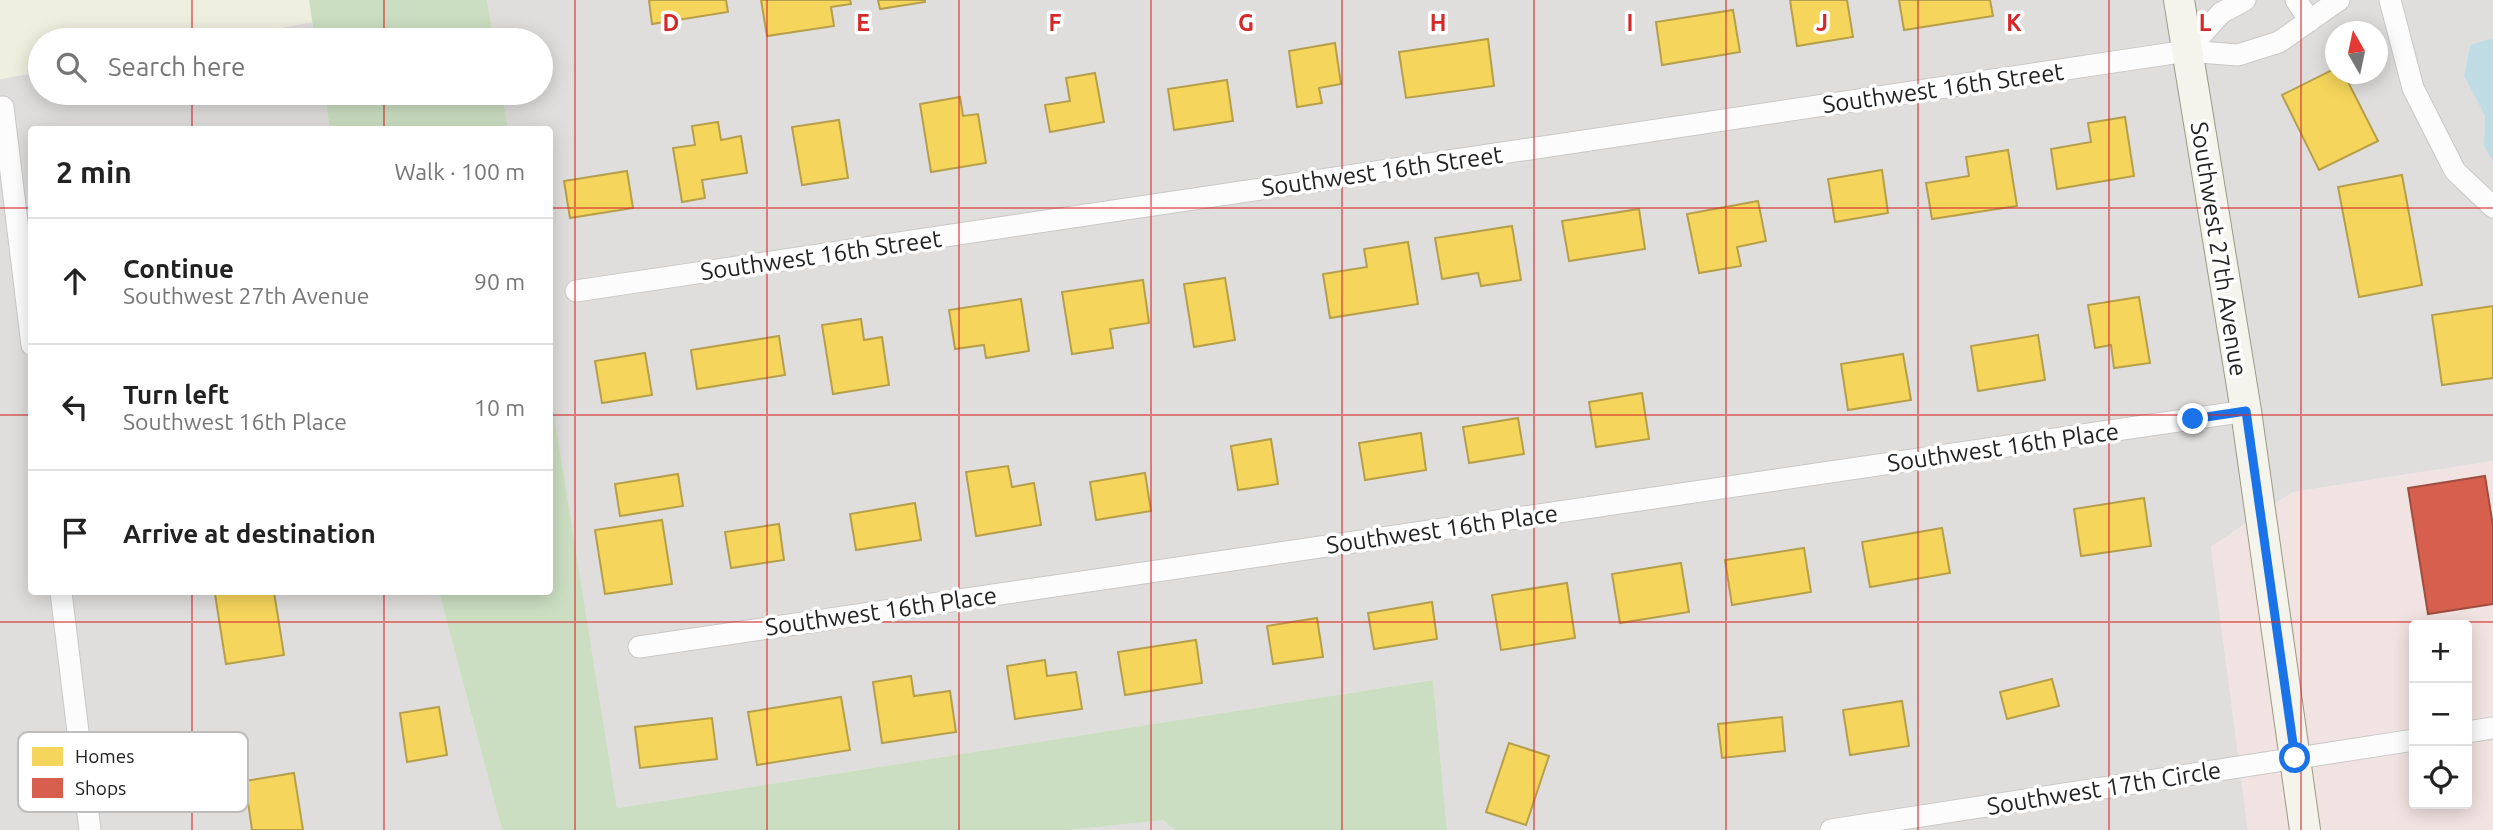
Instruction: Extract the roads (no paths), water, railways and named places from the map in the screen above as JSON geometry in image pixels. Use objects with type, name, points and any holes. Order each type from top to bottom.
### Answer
[{"type":"main road","name":"Southwest 27th Avenue","points":[[2179,0],[2246,411],[2305,830]]},
{"type":"street","points":[[2187,51],[2221,13],[2245,0]]},
{"type":"street","points":[[2296,0],[2310,22]]},
{"type":"street","name":"Southwest 16th Street","points":[[576,291],[2187,51],[2238,55],[2279,43],[2339,0]]},
{"type":"street","points":[[2390,0],[2413,88],[2455,171],[2493,207]]},
{"type":"street","points":[[3,107],[28,312]]},
{"type":"street","name":"Southwest 16th Place","points":[[639,647],[2246,411]]},
{"type":"street","points":[[61,595],[78,732]]},
{"type":"street","points":[[2472,731],[2493,728]]},
{"type":"street","name":"Southwest 17th Circle","points":[[1831,830],[2409,741]]},
{"type":"street","points":[[88,812],[90,830]]},
{"type":"water","points":[[2493,38],[2493,162],[2484,146],[2485,116],[2464,76],[2470,45]]}]
